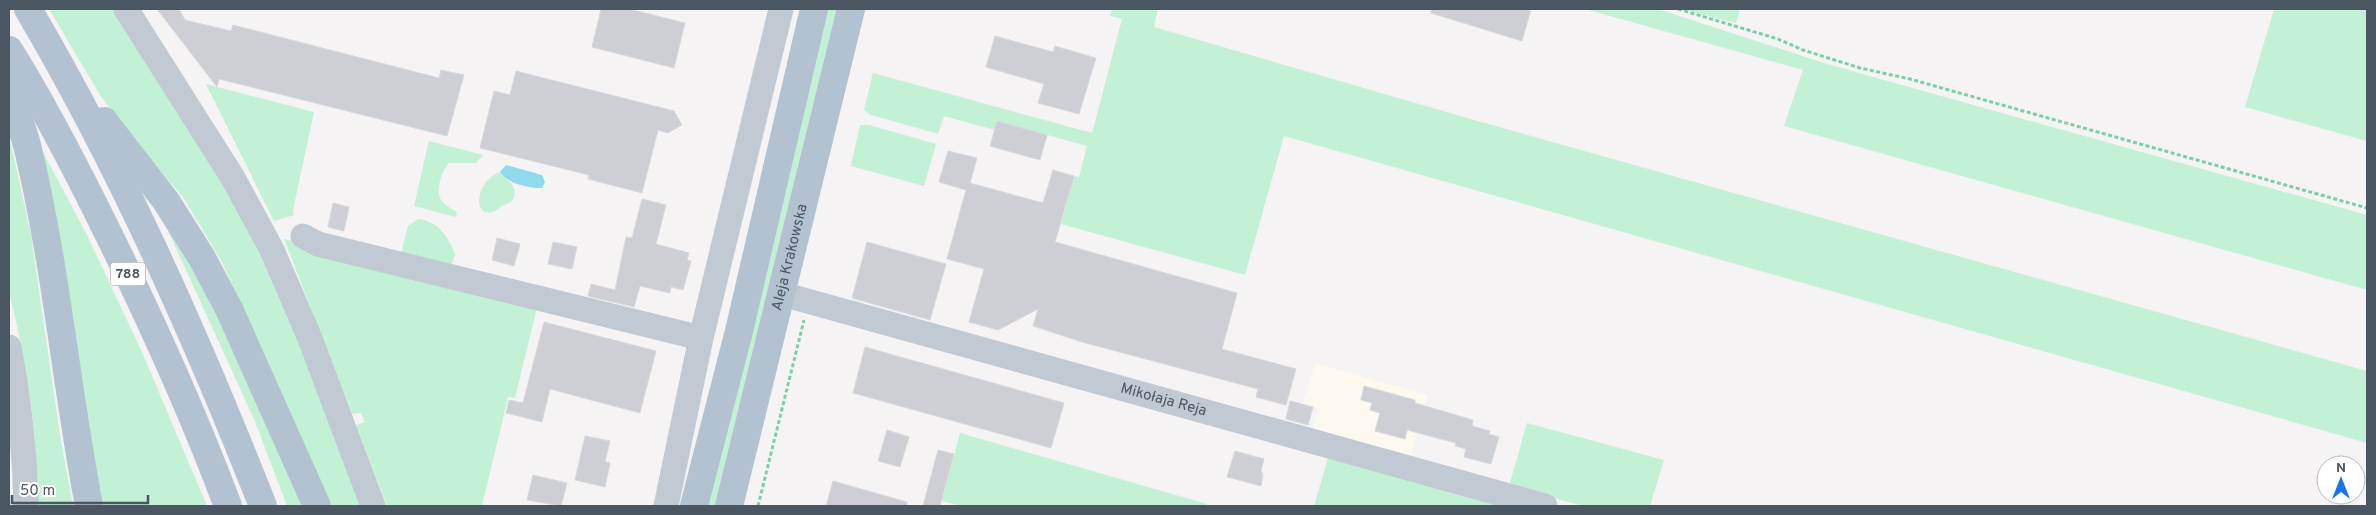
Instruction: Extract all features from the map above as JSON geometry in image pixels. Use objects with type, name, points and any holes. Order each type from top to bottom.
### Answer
[{"type":"main road","name":"788","points":[[28,9],[60,64],[105,149],[219,395],[263,506]]},
{"type":"main road","points":[[694,506],[741,322],[814,9]]},
{"type":"main road","name":"Aleja Krakowska","points":[[729,506],[851,9]]},
{"type":"main road","name":"788","points":[[9,50],[64,144],[124,267],[198,428],[228,506]]},
{"type":"main road","points":[[60,64],[166,201],[202,258],[229,309],[316,506]]},
{"type":"main road","points":[[9,91],[27,144],[56,293],[76,437],[89,506]]},
{"type":"street","points":[[126,9],[233,178],[272,250],[309,336],[373,506]]},
{"type":"street","points":[[666,506],[702,338],[780,9]]},
{"type":"street","points":[[303,236],[318,244],[702,338]]},
{"type":"street","name":"Mikołaja Reja","points":[[782,294],[1545,506]]},
{"type":"street","points":[[9,348],[17,390],[25,458],[26,506]]},
{"type":"path","points":[[1678,9],[1778,39],[1860,68],[1910,79],[2367,208]]},
{"type":"path","points":[[758,506],[804,319]]},
{"type":"shaded area","points":[[1315,363],[1428,395],[1410,459],[1312,431],[1318,408],[1303,404]]},
{"type":"green space","points":[[49,9],[117,9],[258,238],[365,506],[332,506],[222,262],[183,197],[134,141],[100,95]]},
{"type":"green space","points":[[826,9],[842,9],[718,506],[706,506]]},
{"type":"green space","points":[[1112,9],[1158,9],[1154,27],[1474,120],[2367,371],[2367,443],[1284,136],[1245,275],[1061,224],[1074,176],[1079,177],[1087,146],[997,121],[995,130],[944,116],[938,134],[871,115],[864,110],[873,73],[1092,133],[1122,19],[1110,16]]},
{"type":"green space","points":[[1585,9],[1658,9],[1827,64],[2367,215],[2367,290],[1784,126],[1803,70]]},
{"type":"green space","points":[[1682,9],[1740,9],[1736,23]]},
{"type":"green space","points":[[2274,9],[2367,9],[2367,141],[2245,107]]},
{"type":"green space","points":[[206,84],[314,112],[293,210],[294,215],[274,221]]},
{"type":"green space","points":[[860,125],[869,125],[936,144],[924,186],[851,166]]},
{"type":"green space","points":[[9,135],[31,235],[60,435],[73,506],[37,506],[35,440],[31,403],[17,325],[9,293]]},
{"type":"green space","points":[[37,141],[87,235],[142,352],[207,506],[99,506]]},
{"type":"green space","points":[[429,141],[483,155],[476,163],[449,163],[444,171],[439,186],[439,196],[444,204],[457,212],[456,217],[414,206]]},
{"type":"green space","points":[[500,172],[513,186],[514,197],[496,211],[486,212],[481,209],[479,204],[482,189],[492,176]]},
{"type":"green space","points":[[158,209],[206,288],[304,506],[287,506],[254,419]]},
{"type":"green space","points":[[418,219],[437,226],[449,242],[455,255],[449,270],[400,258],[408,226]]},
{"type":"green space","points":[[284,239],[538,304],[515,398],[508,397],[482,506],[387,506],[356,425],[365,422],[361,413],[352,414]]},
{"type":"green space","points":[[1527,423],[1664,460],[1650,506],[1583,506],[1509,486]]},
{"type":"green space","points":[[960,433],[1207,504],[1207,506],[961,506],[942,501]]},
{"type":"green space","points":[[1328,458],[1503,506],[1314,506]]},
{"type":"water","points":[[506,165],[542,175],[545,182],[542,188],[525,186],[508,180],[500,172]]},
{"type":"building","points":[[157,9],[179,9],[185,20],[231,31],[233,25],[439,78],[441,70],[464,75],[447,136],[219,79],[217,87]]},
{"type":"building","points":[[601,9],[629,9],[685,23],[674,68],[592,47]]},
{"type":"building","points":[[1432,9],[1531,9],[1522,41],[1431,13]]},
{"type":"building","points":[[995,36],[1053,52],[1055,46],[1096,58],[1079,114],[1038,103],[1044,84],[986,67]]},
{"type":"building","points":[[516,71],[674,111],[682,125],[668,133],[658,130],[642,193],[588,179],[589,175],[480,148],[494,91],[510,95]]},
{"type":"building","points":[[997,121],[1047,135],[1040,160],[990,146]]},
{"type":"building","points":[[948,151],[977,158],[970,183],[1043,203],[1053,170],[1074,176],[1055,242],[1237,293],[1222,349],[1296,369],[1286,405],[1256,397],[1258,389],[1082,342],[1033,326],[1038,309],[998,330],[969,322],[984,269],[947,259],[966,190],[939,182]]},
{"type":"building","points":[[642,199],[666,205],[656,244],[689,253],[687,260],[691,261],[683,290],[671,287],[670,293],[640,286],[634,307],[588,296],[591,284],[615,290],[626,237],[632,238]]},
{"type":"building","points":[[333,203],[349,207],[344,231],[328,227]]},
{"type":"building","points":[[497,238],[520,244],[514,266],[492,260]]},
{"type":"building","points":[[553,242],[577,247],[572,269],[548,264]]},
{"type":"building","points":[[867,242],[946,264],[930,320],[852,298]]},
{"type":"building","points":[[544,322],[656,351],[640,413],[550,389],[542,422],[506,413],[509,400],[523,403]]},
{"type":"building","points":[[865,347],[1064,403],[1051,448],[853,393]]},
{"type":"building","points":[[1364,386],[1415,400],[1415,403],[1473,420],[1472,426],[1490,431],[1489,434],[1499,437],[1491,464],[1464,457],[1466,449],[1455,446],[1456,443],[1407,430],[1405,439],[1375,431],[1380,413],[1370,410],[1372,403],[1361,400]]},
{"type":"building","points":[[1290,401],[1313,407],[1308,425],[1286,419]]},
{"type":"building","points":[[887,430],[909,437],[900,467],[878,461]]},
{"type":"building","points":[[585,436],[610,441],[605,462],[610,463],[605,487],[575,480]]},
{"type":"building","points":[[938,450],[954,454],[940,506],[923,506]]},
{"type":"building","points":[[1235,451],[1264,459],[1261,470],[1263,475],[1261,486],[1227,477]]},
{"type":"building","points":[[533,475],[567,483],[561,506],[527,500]]},
{"type":"building","points":[[833,481],[907,502],[907,506],[826,506]]}]
